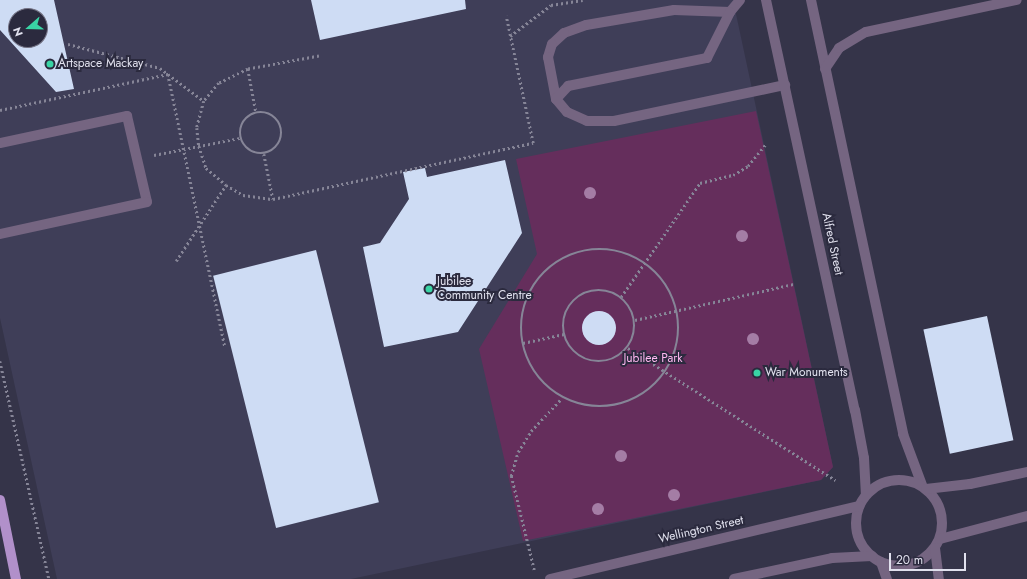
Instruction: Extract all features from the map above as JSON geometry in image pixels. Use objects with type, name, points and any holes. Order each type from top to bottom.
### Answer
[{"type":"main road","points":[[0,500],[16,579]]},
{"type":"street","points":[[556,99],[568,86],[707,58],[730,12],[740,0]]},
{"type":"street","name":"Alfred Street","points":[[766,0],[855,410],[864,458],[866,494]]},
{"type":"street","points":[[811,0],[903,434],[924,487],[934,497],[942,517],[940,538],[935,548],[916,563],[905,566],[881,562],[864,549],[856,528],[859,506],[866,494],[886,481],[898,479],[924,487],[970,484],[1027,472]]},
{"type":"street","points":[[825,69],[839,48],[866,32],[1017,0]]},
{"type":"street","points":[[730,12],[674,10],[586,25],[564,33],[552,44],[548,57],[556,99],[567,112],[587,121],[614,121],[785,85]]},
{"type":"street","points":[[0,143],[127,116],[147,202],[0,234]]},
{"type":"street","name":"Wellington Street","points":[[550,579],[859,506]]},
{"type":"street","points":[[940,538],[1027,516]]},
{"type":"street","points":[[935,548],[939,579]]},
{"type":"street","points":[[734,579],[832,558],[872,556]]},
{"type":"street","points":[[881,562],[887,579]]},
{"type":"path","points":[[510,36],[551,5],[583,0]]},
{"type":"path","points":[[319,56],[248,69],[219,83],[204,101],[197,128],[199,146],[206,168],[226,185],[242,195],[273,199],[533,143],[506,16]]},
{"type":"path","points":[[68,44],[160,68],[204,101]]},
{"type":"path","points":[[248,69],[256,112]]},
{"type":"path","points":[[0,110],[168,74]]},
{"type":"path","points":[[168,74],[225,347]]},
{"type":"path","points":[[256,112],[268,112],[279,121],[282,128],[280,142],[276,148],[264,154],[248,150],[240,138],[240,130],[245,118],[256,112]]},
{"type":"path","points":[[137,158],[240,138]]},
{"type":"path","points":[[621,297],[643,263],[700,183],[733,175],[748,166],[765,145]]},
{"type":"path","points":[[264,154],[273,199]]},
{"type":"path","points":[[176,261],[226,185]]},
{"type":"path","points":[[610,249],[635,257],[643,263],[657,273],[672,295],[679,321],[677,348],[666,372],[648,392],[624,404],[599,408],[562,398],[534,372],[523,343],[521,324],[527,298],[540,276],[559,260],[583,250],[610,249]]},
{"type":"path","points":[[635,320],[794,284]]},
{"type":"path","points":[[597,290],[610,292],[621,297],[629,306],[635,320],[636,329],[628,348],[613,360],[596,363],[575,354],[564,334],[567,310],[580,296],[597,290]]},
{"type":"path","points":[[523,343],[564,334]]},
{"type":"path","points":[[628,348],[835,480]]},
{"type":"path","points":[[0,361],[48,579]]},
{"type":"path","points":[[535,573],[511,476],[518,452],[531,431],[562,398]]},
{"type":"shaded area","points":[[0,0],[733,0],[833,467],[821,480],[351,579],[57,579],[0,318]]},
{"type":"green space","name":"Jubilee Park","points":[[756,111],[833,467],[821,480],[523,541],[479,349],[537,254],[516,159]]},
{"type":"building","name":"Artspace Mackay","points":[[0,0],[54,0],[74,89],[56,92],[16,48],[48,48],[48,8],[8,8],[8,39],[0,30]]},
{"type":"building","points":[[311,0],[465,0],[466,9],[320,40]]},
{"type":"building","name":"Jubilee Community Centre","points":[[505,160],[522,233],[458,332],[384,347],[363,247],[380,243],[409,199],[403,172],[425,168],[427,177]]},
{"type":"building","points":[[316,250],[379,502],[276,528],[213,276]]},
{"type":"building","points":[[596,311],[602,311],[611,316],[615,322],[615,334],[611,340],[602,345],[596,345],[587,340],[582,331],[582,325],[587,316]]},
{"type":"building","points":[[987,316],[1013,440],[950,454],[923,330]]},
{"type":"place","name":"Artspace Mackay","points":[[50,64]]},
{"type":"place","name":"Jubilee Community Centre","points":[[429,289]]},
{"type":"place","name":"War Monuments","points":[[757,373]]}]
